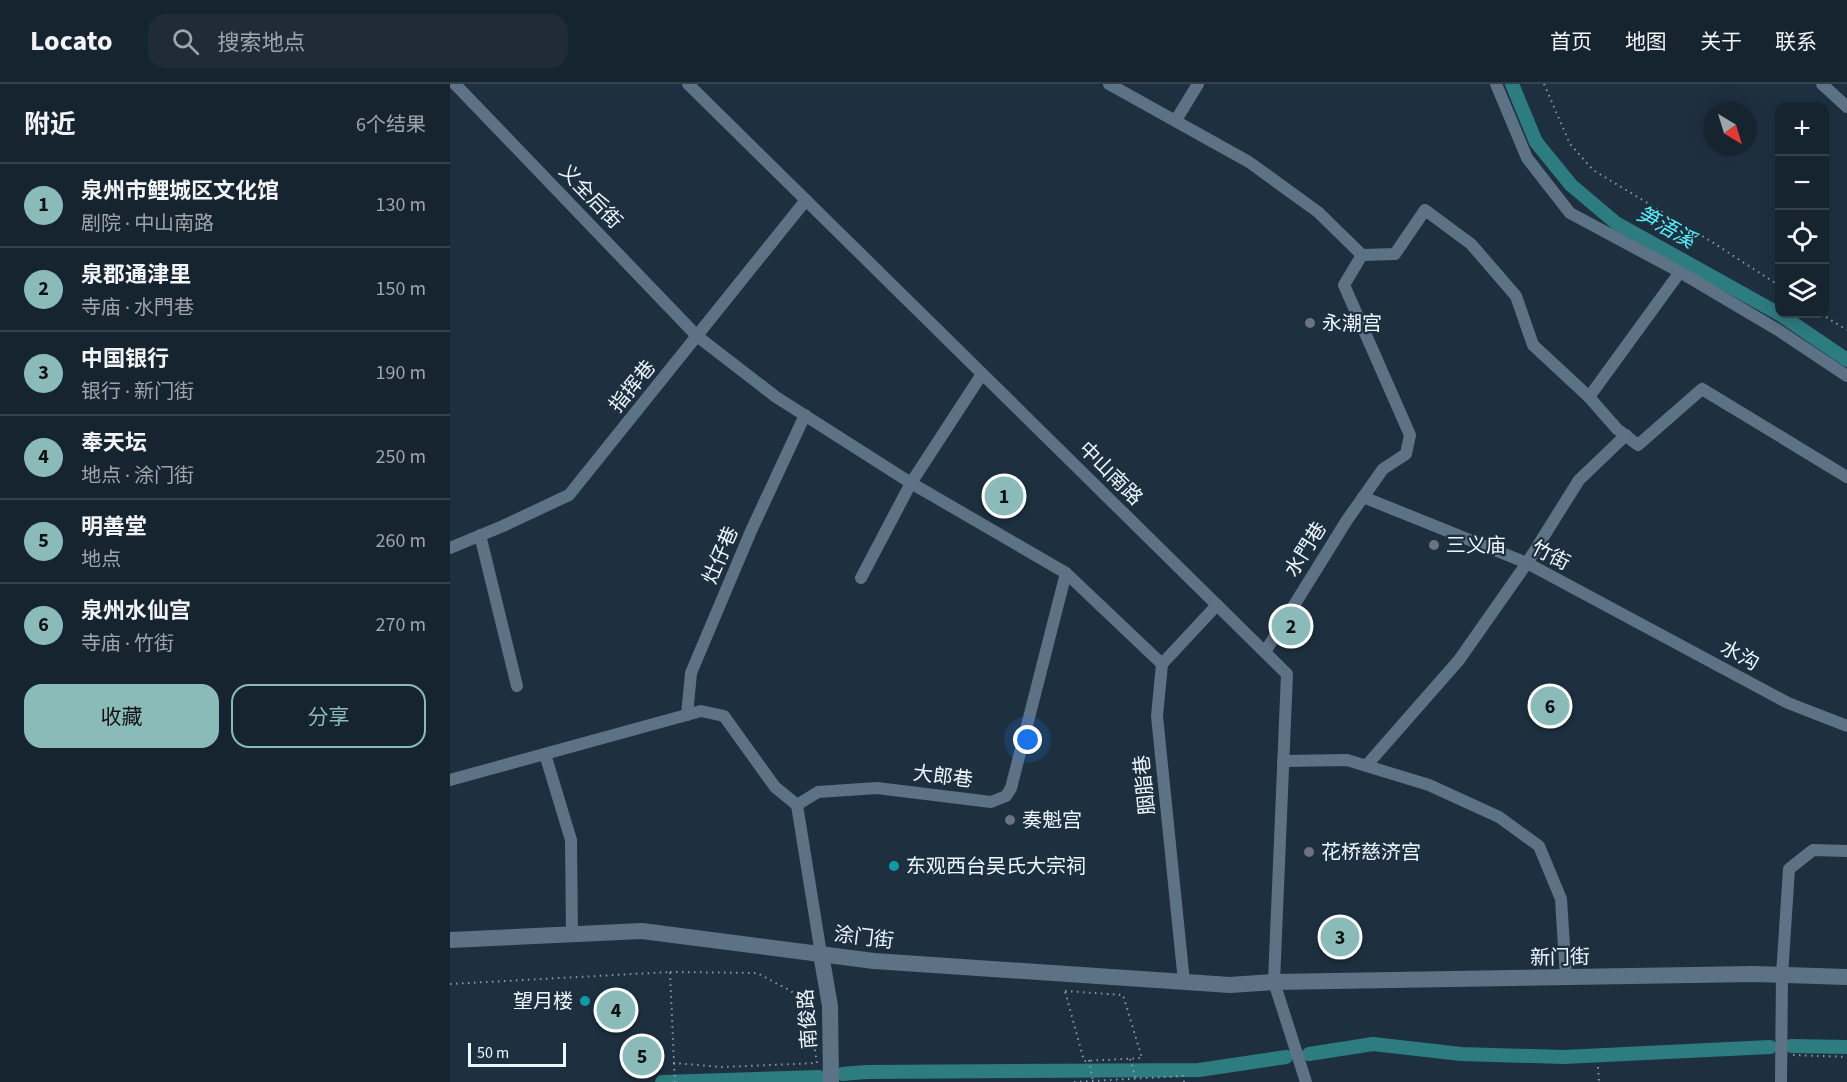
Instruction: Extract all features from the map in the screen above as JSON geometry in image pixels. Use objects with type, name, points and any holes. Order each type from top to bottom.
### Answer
[{"type":"main road","name":"涂门街","points":[[450,940],[642,931],[886,962],[1230,985],[1274,982]]},
{"type":"main road","name":"南俊路","points":[[821,954],[830,1006],[831,1082]]},
{"type":"main road","name":"新门街","points":[[1274,982],[1782,975],[1847,977]]},
{"type":"street","name":"义全后街","points":[[455,84],[697,336],[776,397],[911,483],[1066,573],[1162,664]]},
{"type":"street","name":"中山南路","points":[[688,84],[1287,674],[1274,982]]},
{"type":"street","points":[[1109,84],[1249,162],[1318,212],[1362,255],[1395,254],[1425,210],[1472,244],[1516,296],[1533,345],[1588,397],[1617,429],[1638,445],[1702,389],[1847,477]]},
{"type":"street","points":[[1176,120],[1198,84]]},
{"type":"street","points":[[1496,84],[1527,158],[1570,213],[1680,272],[1778,330],[1847,376]]},
{"type":"street","points":[[1822,84],[1847,107]]},
{"type":"street","name":"指挥巷","points":[[450,548],[569,495],[806,200]]},
{"type":"street","name":"水門巷","points":[[1265,652],[1363,496],[1383,469],[1406,454],[1410,435],[1344,285],[1362,255]]},
{"type":"street","points":[[1588,397],[1680,272]]},
{"type":"street","points":[[861,578],[911,483],[982,374]]},
{"type":"street","name":"灶仔巷","points":[[687,715],[691,673],[751,531],[805,415]]},
{"type":"street","points":[[1366,766],[1459,660],[1527,563],[1579,480],[1626,435]]},
{"type":"street","name":"竹街","points":[[1363,496],[1527,563],[1618,612]]},
{"type":"street","points":[[480,535],[517,686]]},
{"type":"street","name":"大郎巷","points":[[798,805],[818,792],[877,788],[991,802],[1006,796],[1011,788],[1066,573]]},
{"type":"street","points":[[1162,664],[1217,605]]},
{"type":"street","name":"水沟","points":[[1618,612],[1788,703],[1847,726]]},
{"type":"street","name":"胭脂巷","points":[[1162,664],[1157,716],[1184,982]]},
{"type":"street","points":[[450,780],[701,711],[724,716],[775,787],[798,805],[821,954]]},
{"type":"street","points":[[545,754],[572,840],[572,934]]},
{"type":"street","points":[[1283,761],[1347,760],[1429,785],[1499,817],[1539,846],[1561,899],[1566,978]]},
{"type":"street","points":[[1780,1082],[1782,975],[1789,869],[1813,850],[1847,852]]},
{"type":"street","points":[[1274,982],[1306,1082]]},
{"type":"path","points":[[1544,84],[1570,144],[1593,170],[1712,242],[1775,283]]},
{"type":"path","points":[[1828,318],[1847,330]]},
{"type":"path","points":[[670,972],[675,1082]]},
{"type":"path","points":[[450,984],[670,972],[757,973],[791,992],[808,1006],[817,1064],[722,1067],[674,1062]]},
{"type":"path","points":[[1065,991],[1123,995],[1142,1058],[1130,1059],[1084,1061],[1065,991]]},
{"type":"path","points":[[1780,1054],[1847,1057]]},
{"type":"path","points":[[1130,1059],[1136,1079]]},
{"type":"path","points":[[1089,1060],[1093,1081]]},
{"type":"path","points":[[1598,1067],[1599,1082]]},
{"type":"path","points":[[1074,1082],[1183,1076],[1184,1082]]},
{"type":"waterway","name":"笋浯溪","points":[[1512,84],[1536,142],[1571,185],[1616,223],[1781,315],[1847,360]]},
{"type":"waterway","points":[[1309,1054],[1373,1044],[1461,1054],[1564,1057],[1770,1047]]},
{"type":"waterway","points":[[1791,1046],[1847,1047]]},
{"type":"waterway","points":[[842,1074],[1199,1070],[1286,1057]]},
{"type":"waterway","points":[[662,1082],[819,1077]]},
{"type":"place","name":"永潮宫","points":[[1310,323]]},
{"type":"place","name":"泉州市鲤城区文化馆","points":[[1004,496]]},
{"type":"place","name":"三义庙","points":[[1434,545]]},
{"type":"place","name":"泉郡通津里","points":[[1291,626]]},
{"type":"place","name":"泉州水仙宫","points":[[1550,706]]},
{"type":"place","name":"奏魁宫","points":[[1010,820]]},
{"type":"place","name":"花桥慈济宫","points":[[1309,852]]},
{"type":"place","name":"东观西台吴氏大宗祠","points":[[894,866]]},
{"type":"place","name":"中国银行","points":[[1340,937]]},
{"type":"place","name":"望月楼","points":[[585,1001]]},
{"type":"place","name":"奉天坛","points":[[616,1010]]},
{"type":"place","name":"明善堂","points":[[642,1056]]}]
